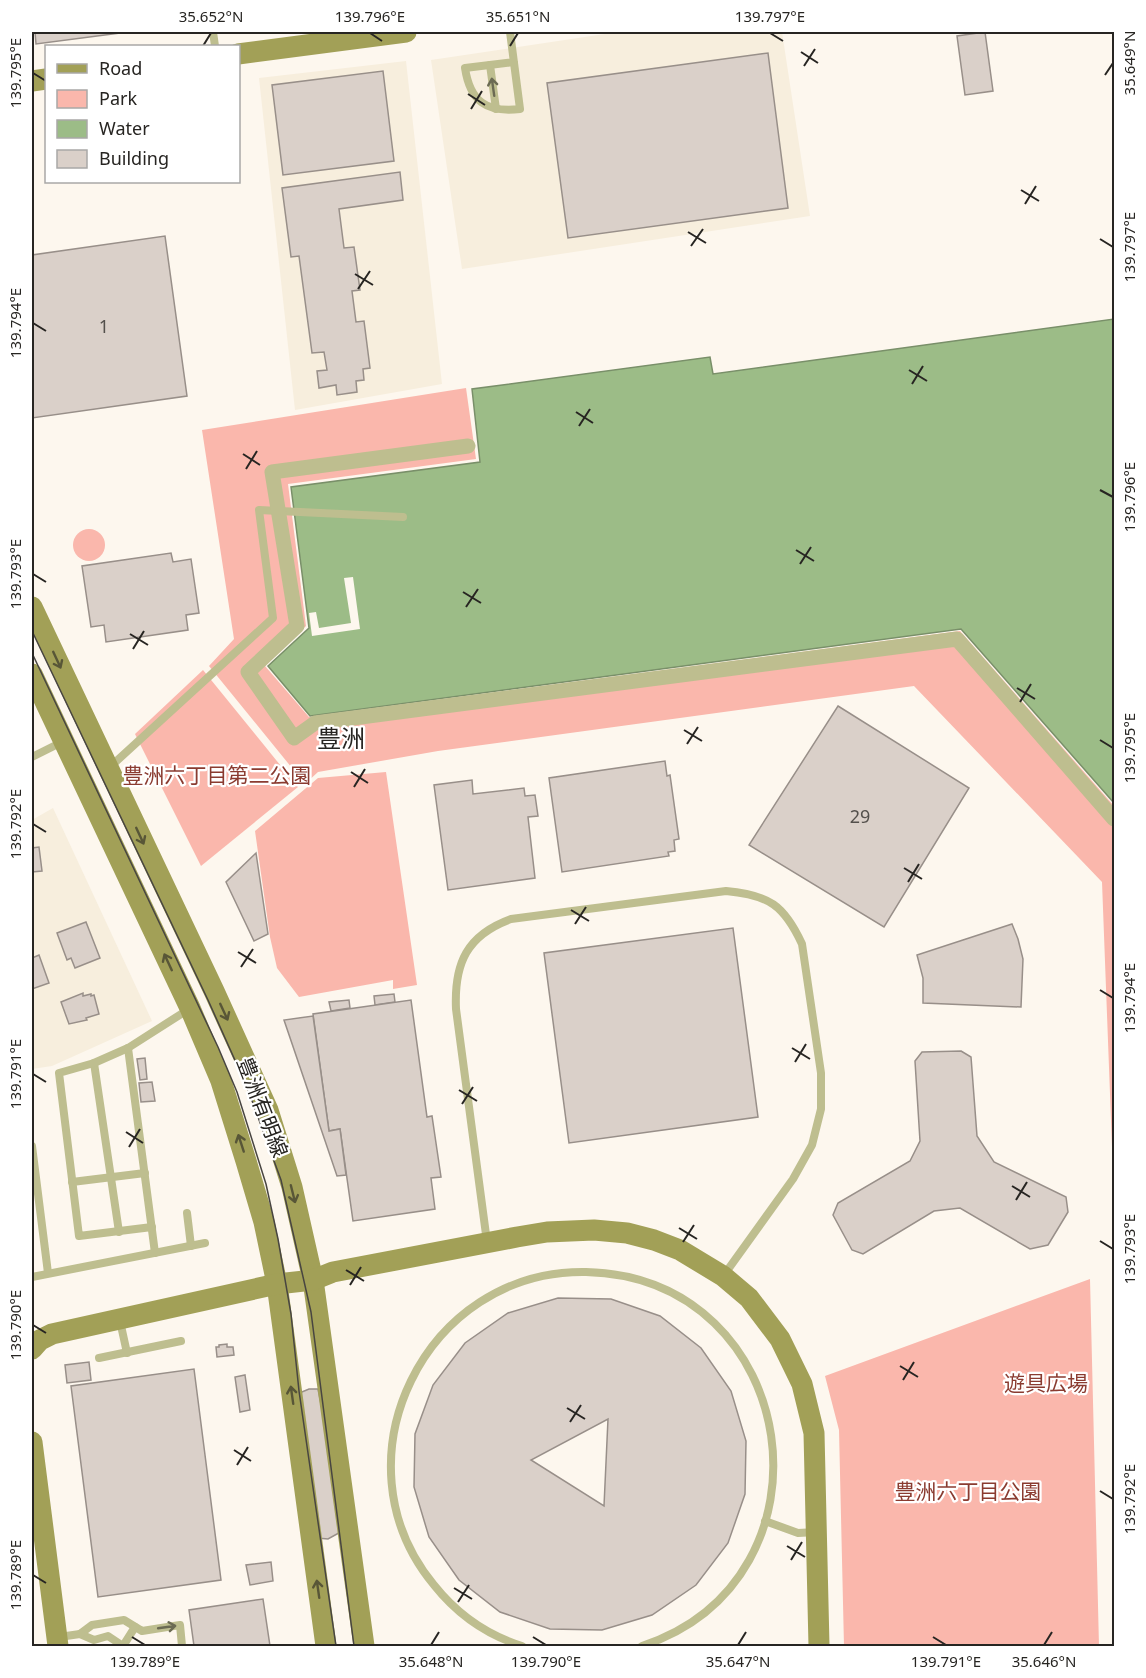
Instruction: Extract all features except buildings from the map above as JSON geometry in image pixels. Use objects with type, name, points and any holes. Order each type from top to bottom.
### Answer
[{"type":"main road","points":[[240,54],[394,32]]},
{"type":"main road","name":"豊洲有明線","points":[[32,607],[268,1110],[292,1187],[313,1280],[364,1647]]},
{"type":"main road","name":"豊洲有明線","points":[[32,674],[190,1008],[221,1081],[243,1151],[264,1222],[277,1284],[326,1647]]},
{"type":"main road","points":[[32,1349],[40,1340],[52,1334],[277,1284],[313,1280],[333,1272],[547,1232],[594,1230],[627,1233],[680,1250],[723,1276],[749,1298],[780,1339],[802,1384],[814,1433],[819,1647]]},
{"type":"main road","points":[[32,1442],[58,1642]]},
{"type":"street","points":[[468,446],[272,472],[297,626],[248,672],[294,738],[315,723],[957,639],[1114,819]]},
{"type":"lane","points":[[510,32],[514,62],[520,109],[496,109],[485,105],[470,90],[465,68],[514,62]]},
{"type":"lane","points":[[490,65],[496,109]]},
{"type":"lane","points":[[108,769],[273,618],[259,510],[404,517]]},
{"type":"lane","points":[[32,757],[63,742]]},
{"type":"lane","points":[[488,1242],[455,986],[468,949],[486,931],[511,919],[726,891],[750,893],[766,899],[786,913],[802,944],[821,1073],[821,1109],[812,1145],[793,1179],[723,1276]]},
{"type":"lane","points":[[152,1227],[79,1236],[58,1073],[94,1063],[128,1048],[190,1008]]},
{"type":"lane","points":[[128,1048],[155,1253]]},
{"type":"lane","points":[[94,1063],[119,1232]]},
{"type":"lane","points":[[32,1146],[48,1273]]},
{"type":"lane","points":[[72,1182],[144,1173]]},
{"type":"lane","points":[[186,1213],[190,1246]]},
{"type":"lane","points":[[32,1277],[205,1243]]},
{"type":"lane","points":[[522,1647],[472,1622],[452,1605],[429,1580],[412,1553],[397,1512],[392,1488],[393,1435],[409,1383],[425,1355],[438,1338],[467,1311],[490,1296],[516,1284],[554,1274],[584,1272],[632,1278],[661,1288],[708,1318],[728,1338],[744,1359],[758,1385],[768,1415],[773,1443],[774,1471],[771,1501],[748,1561],[718,1600],[683,1628],[642,1647]]},
{"type":"lane","points":[[120,1319],[127,1353]]},
{"type":"lane","points":[[99,1358],[181,1341]]},
{"type":"lane","points":[[765,1521],[798,1533],[817,1532]]},
{"type":"lane","points":[[58,1642],[80,1634],[92,1625],[124,1620],[142,1631],[180,1625],[182,1647]]},
{"type":"lane","points":[[80,1634],[94,1640],[108,1636],[123,1646],[135,1627]]},
{"type":"shaded area","points":[[618,32],[782,32],[810,216],[462,269],[431,60]]},
{"type":"shaded area","points":[[406,61],[442,384],[295,410],[259,78]]},
{"type":"shaded area","points":[[53,808],[152,1021],[52,1066],[32,1069],[32,820]]},
{"type":"green space","points":[[466,388],[476,459],[288,484],[306,626],[265,666],[309,717],[960,631],[1114,806],[1114,1200],[1102,882],[914,686],[438,751],[318,772],[305,784],[209,666],[234,639],[202,430]]},
{"type":"green space","points":[[89,529],[100,534],[105,545],[100,556],[89,561],[78,556],[73,545],[78,534]]},
{"type":"green space","name":"豊洲六丁目第二公園","points":[[203,670],[298,787],[201,866],[135,734]]},
{"type":"green space","points":[[386,772],[417,985],[393,989],[393,980],[299,997],[277,968],[270,937],[255,831],[318,778]]},
{"type":"green space","name":"豊洲六丁目公園","points":[[1090,1279],[1099,1646],[844,1646],[839,1430],[825,1376]]},
{"type":"water","points":[[1114,319],[1114,803],[961,629],[310,716],[268,666],[309,628],[291,487],[480,462],[472,389],[710,357],[713,374]]},
{"type":"pier","points":[[353,577],[360,629],[312,636],[309,613],[316,612],[319,628],[351,623],[344,578]]},
{"type":"tram line","points":[[32,631],[208,1000],[247,1087],[281,1180],[311,1312],[354,1646]]},
{"type":"tram line","points":[[32,653],[218,1047],[237,1092],[266,1184],[291,1314],[299,1391],[336,1646]]},
{"type":"district","name":"豊洲","points":[[341,737]]},
{"type":"park label","name":"遊具広場","points":[[1046,1383]]}]
